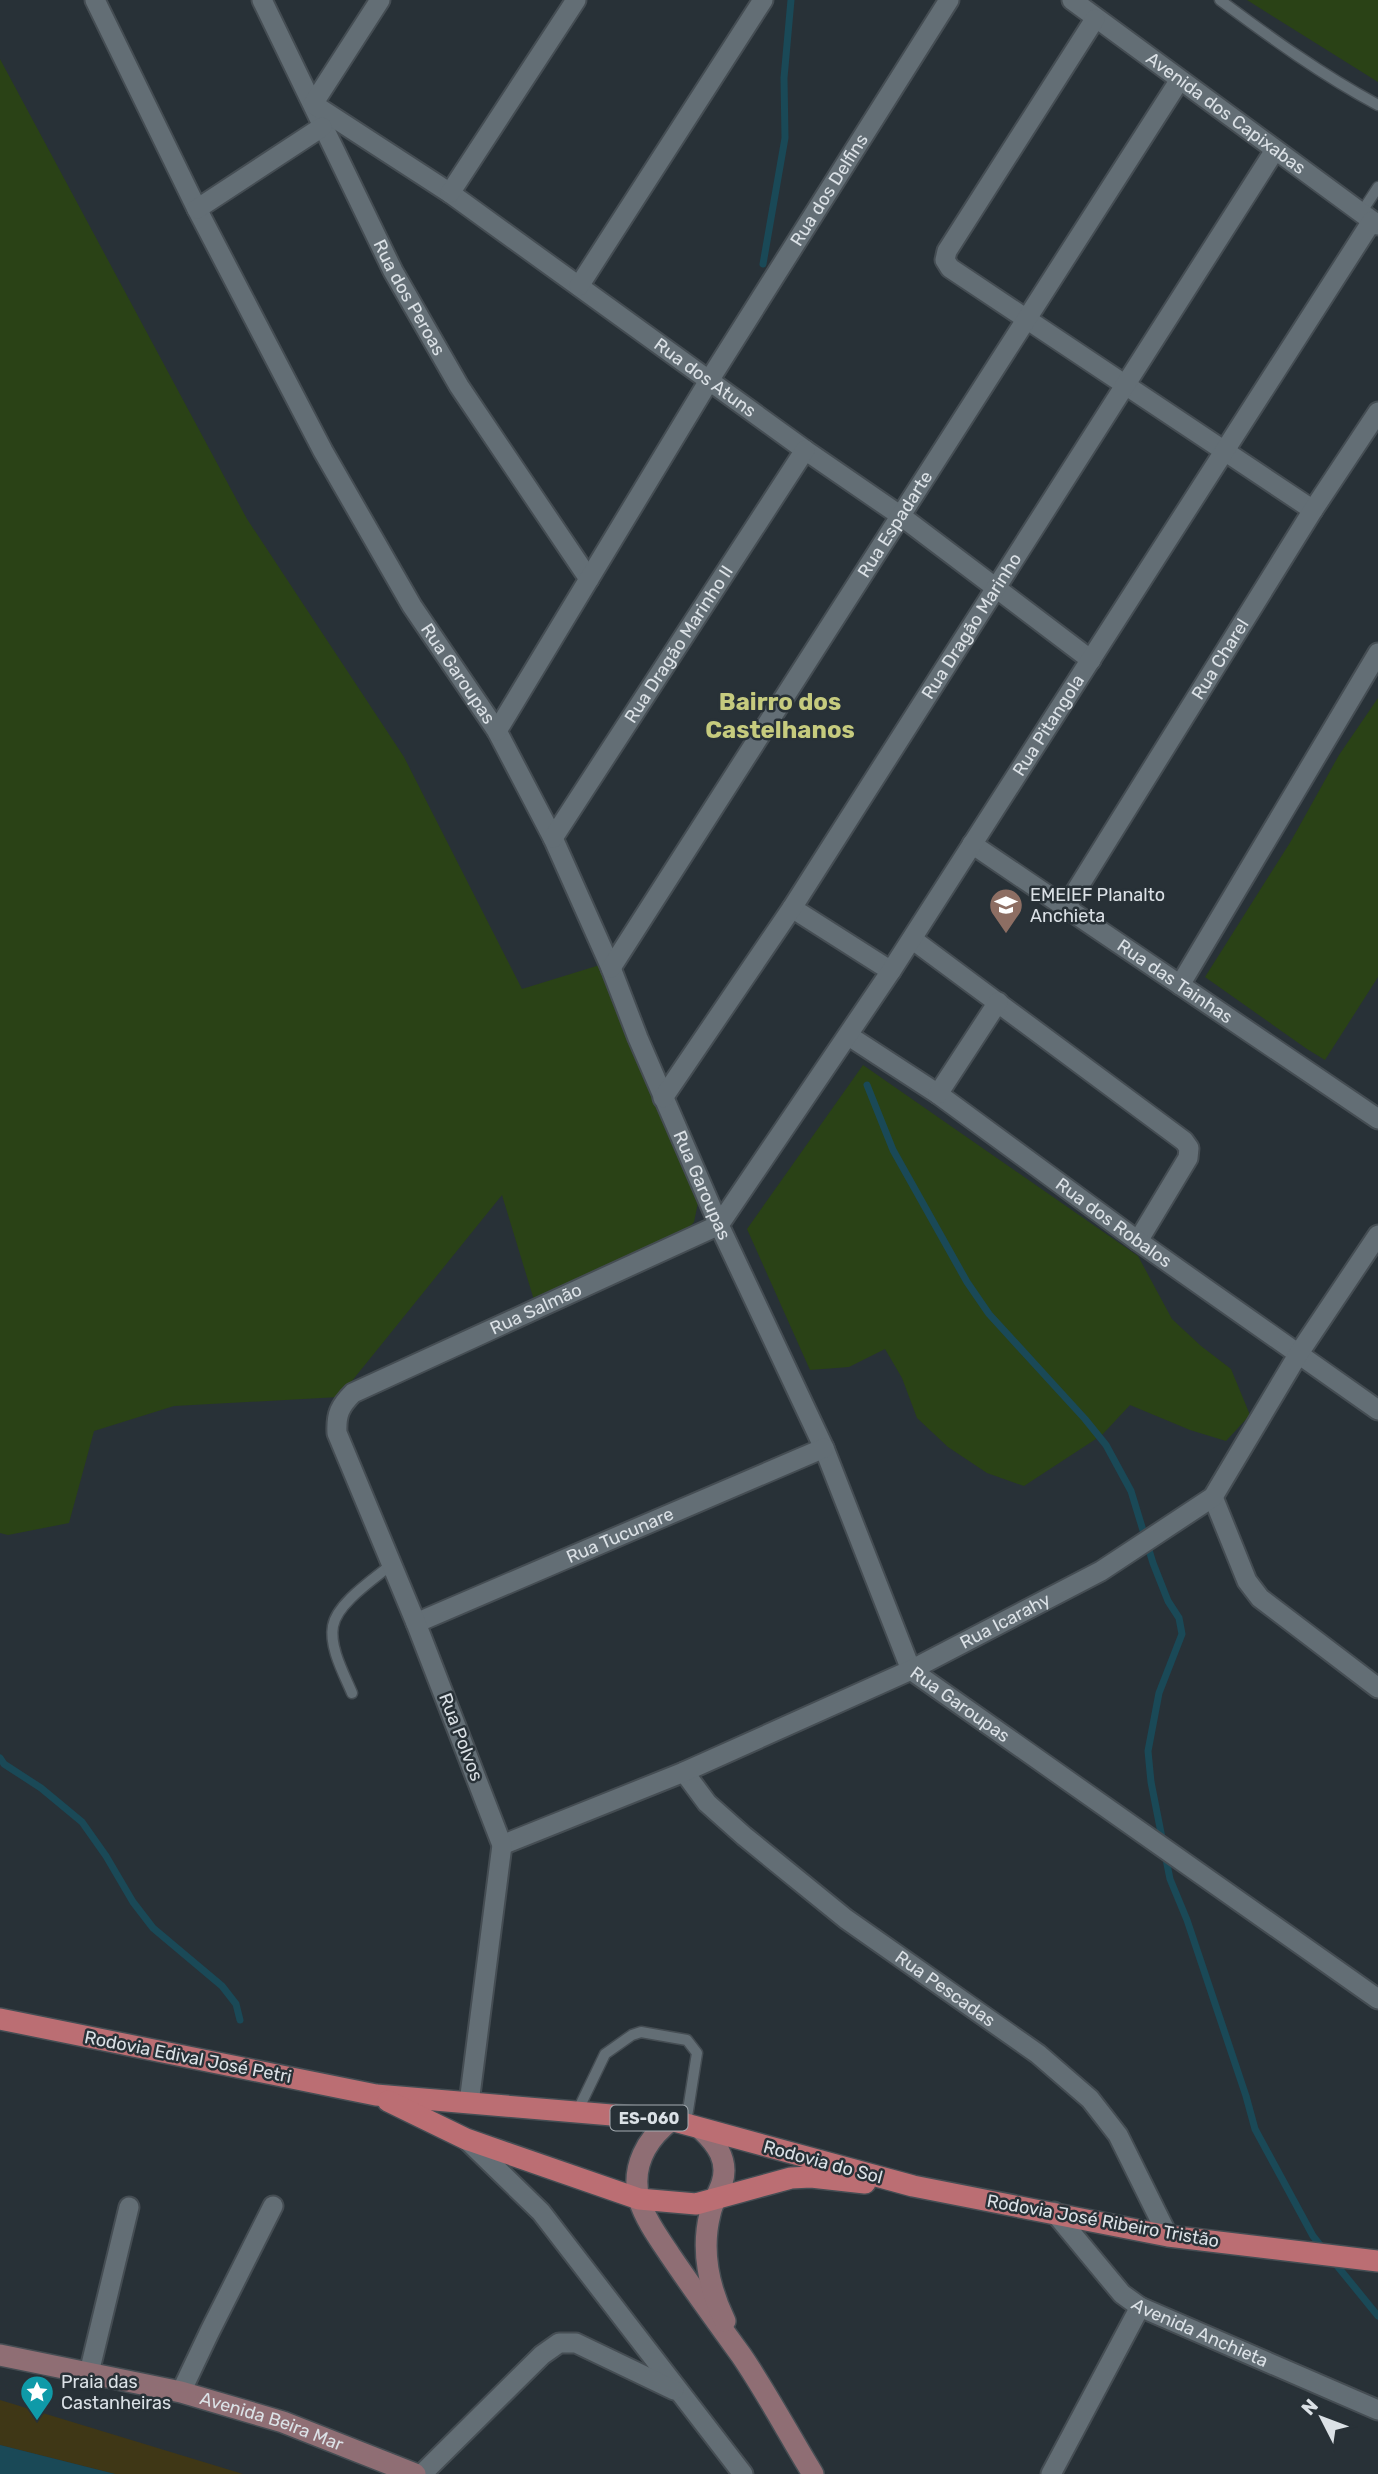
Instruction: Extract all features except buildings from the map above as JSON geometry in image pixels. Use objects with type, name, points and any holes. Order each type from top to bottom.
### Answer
[{"type":"main road","name":"Rodovia Edival José Petri","points":[[0,2020],[376,2095]]},
{"type":"main road","name":"Rodovia do Sol","points":[[376,2095],[686,2124],[912,2186]]},
{"type":"main road","name":"Rodovia do Sol","points":[[376,2095],[466,2139],[639,2199],[696,2204],[759,2185],[811,2177],[835,2182],[912,2186]]},
{"type":"main road","name":"Rodovia José Ribeiro Tristão","points":[[912,2186],[1168,2236],[1378,2261]]},
{"type":"street","name":"Rua Garoupas","points":[[94,0],[197,209],[330,463],[412,606],[497,730],[553,838],[611,968],[663,1098],[719,1226],[824,1448],[911,1670],[1378,1999]]},
{"type":"street","name":"Rua dos Peroas","points":[[262,0],[393,271],[459,386],[589,579]]},
{"type":"street","points":[[313,104],[380,0]]},
{"type":"street","points":[[450,193],[576,0]]},
{"type":"street","points":[[579,286],[763,0]]},
{"type":"street","name":"Rua dos Delfins","points":[[497,730],[710,379],[949,0]]},
{"type":"street","name":"Avenida dos Capixabas","points":[[1072,0],[1370,220]]},
{"type":"street","points":[[1096,19],[947,251],[945,260],[950,268],[1026,320],[1313,510]]},
{"type":"street","name":"Rua Espadarte","points":[[611,968],[1179,81]]},
{"type":"street","name":"Rua dos Atuns","points":[[313,104],[450,193],[805,450],[901,516],[1091,660]]},
{"type":"street","points":[[197,209],[322,127]]},
{"type":"street","name":"Rua Dragão Marinho","points":[[663,1098],[792,908],[1275,150]]},
{"type":"street","name":"Rua Pitangola","points":[[719,1226],[912,939],[1370,220]]},
{"type":"street","name":"Rua Charel","points":[[1066,907],[1313,510],[1378,412]]},
{"type":"street","name":"Rua Dragão Marinho II","points":[[553,838],[805,450]]},
{"type":"street","points":[[1180,985],[1378,653]]},
{"type":"street","name":"Rua das Tainhas","points":[[972,844],[1378,1119]]},
{"type":"street","points":[[792,908],[891,971]]},
{"type":"street","points":[[912,939],[1184,1141],[1189,1148],[1188,1158],[1138,1241]]},
{"type":"street","points":[[938,1094],[998,1002]]},
{"type":"street","name":"Rua dos Robalos","points":[[849,1036],[938,1094],[1138,1241],[1378,1410]]},
{"type":"street","name":"Rua Salmão","points":[[353,1393],[719,1226]]},
{"type":"street","name":"Rua Icarahy","points":[[502,1845],[684,1772],[911,1670],[1101,1571],[1213,1497],[1299,1353],[1378,1234]]},
{"type":"street","name":"Rua Polvos","points":[[353,1393],[340,1406],[336,1417],[337,1433],[416,1623],[502,1845],[469,2103]]},
{"type":"street","name":"Rua Tucunare","points":[[416,1623],[824,1448]]},
{"type":"street","points":[[1213,1497],[1247,1581],[1260,1598],[1378,1688]]},
{"type":"street","name":"Rua Pescadas","points":[[684,1772],[716,1811],[826,1902],[1038,2054],[1090,2099],[1118,2135],[1168,2236]]},
{"type":"street","points":[[742,2358],[715,2302],[706,2260],[709,2215],[723,2181],[723,2161],[716,2143],[686,2124],[657,2131],[646,2146],[639,2163],[639,2199],[655,2233],[690,2287],[742,2358],[813,2474]]},
{"type":"street","name":"Rodovia do Sol","points":[[466,2139],[541,2212],[743,2474]]},
{"type":"street","points":[[181,2392],[209,2330],[273,2206]]},
{"type":"street","points":[[89,2373],[129,2207]]},
{"type":"street","name":"Avenida Anchieta","points":[[1054,2213],[1122,2294],[1140,2307],[1378,2410]]},
{"type":"street","points":[[1051,2474],[1140,2307]]},
{"type":"street","points":[[422,2474],[542,2355],[559,2343],[576,2343],[684,2396]]},
{"type":"street","name":"Avenida Beira Mar","points":[[0,2355],[181,2392],[283,2422],[415,2474]]},
{"type":"lane","points":[[1220,0],[1288,50],[1378,105]]},
{"type":"lane","points":[[1370,220],[1378,187]]},
{"type":"lane","points":[[352,1693],[340,1662],[332,1626],[340,1609],[391,1564]]},
{"type":"lane","points":[[576,2113],[605,2054],[632,2035],[641,2032],[687,2040],[697,2053],[686,2124]]},
{"type":"green space","points":[[1247,0],[1378,0],[1378,82]]},
{"type":"green space","points":[[0,59],[247,519],[404,757],[522,989],[603,964],[699,1198],[694,1222],[680,1237],[534,1300],[502,1195],[339,1397],[174,1406],[94,1431],[69,1523],[8,1535],[0,1533]]},
{"type":"green space","points":[[1378,698],[1378,977],[1325,1060],[1205,977],[1291,841],[1339,755]]},
{"type":"green space","points":[[863,1065],[1138,1256],[1172,1319],[1231,1369],[1250,1415],[1226,1441],[1190,1430],[1130,1405],[1102,1435],[1024,1486],[987,1473],[948,1447],[917,1418],[902,1378],[885,1349],[849,1367],[810,1370],[747,1229]]},
{"type":"sand","name":"Praia das Castanheiras","points":[[0,2400],[243,2474],[115,2474],[0,2445]]},
{"type":"water","points":[[0,2445],[115,2474],[0,2474]]},
{"type":"waterway","points":[[763,264],[785,138],[784,78],[791,0]]},
{"type":"waterway","points":[[867,1085],[893,1150],[967,1282],[989,1314],[1106,1445],[1131,1491],[1153,1563],[1168,1601],[1179,1618],[1182,1634],[1159,1693],[1148,1751],[1163,1843]]},
{"type":"waterway","points":[[0,1758],[4,1764],[41,1788],[82,1822],[133,1902],[153,1928],[222,1986],[236,2004],[240,2020]]},
{"type":"waterway","points":[[1165,1854],[1170,1879],[1187,1920],[1255,2129],[1313,2236],[1324,2250]]},
{"type":"waterway","points":[[1334,2262],[1378,2316]]},
{"type":"place","name":"EMEIEF Planalto Anchieta","points":[[1006,935]]},
{"type":"place","name":"Praia das Castanheiras","points":[[37,2422]]},
{"type":"district","name":"Bairro dos Castelhanos","points":[[780,716]]}]
